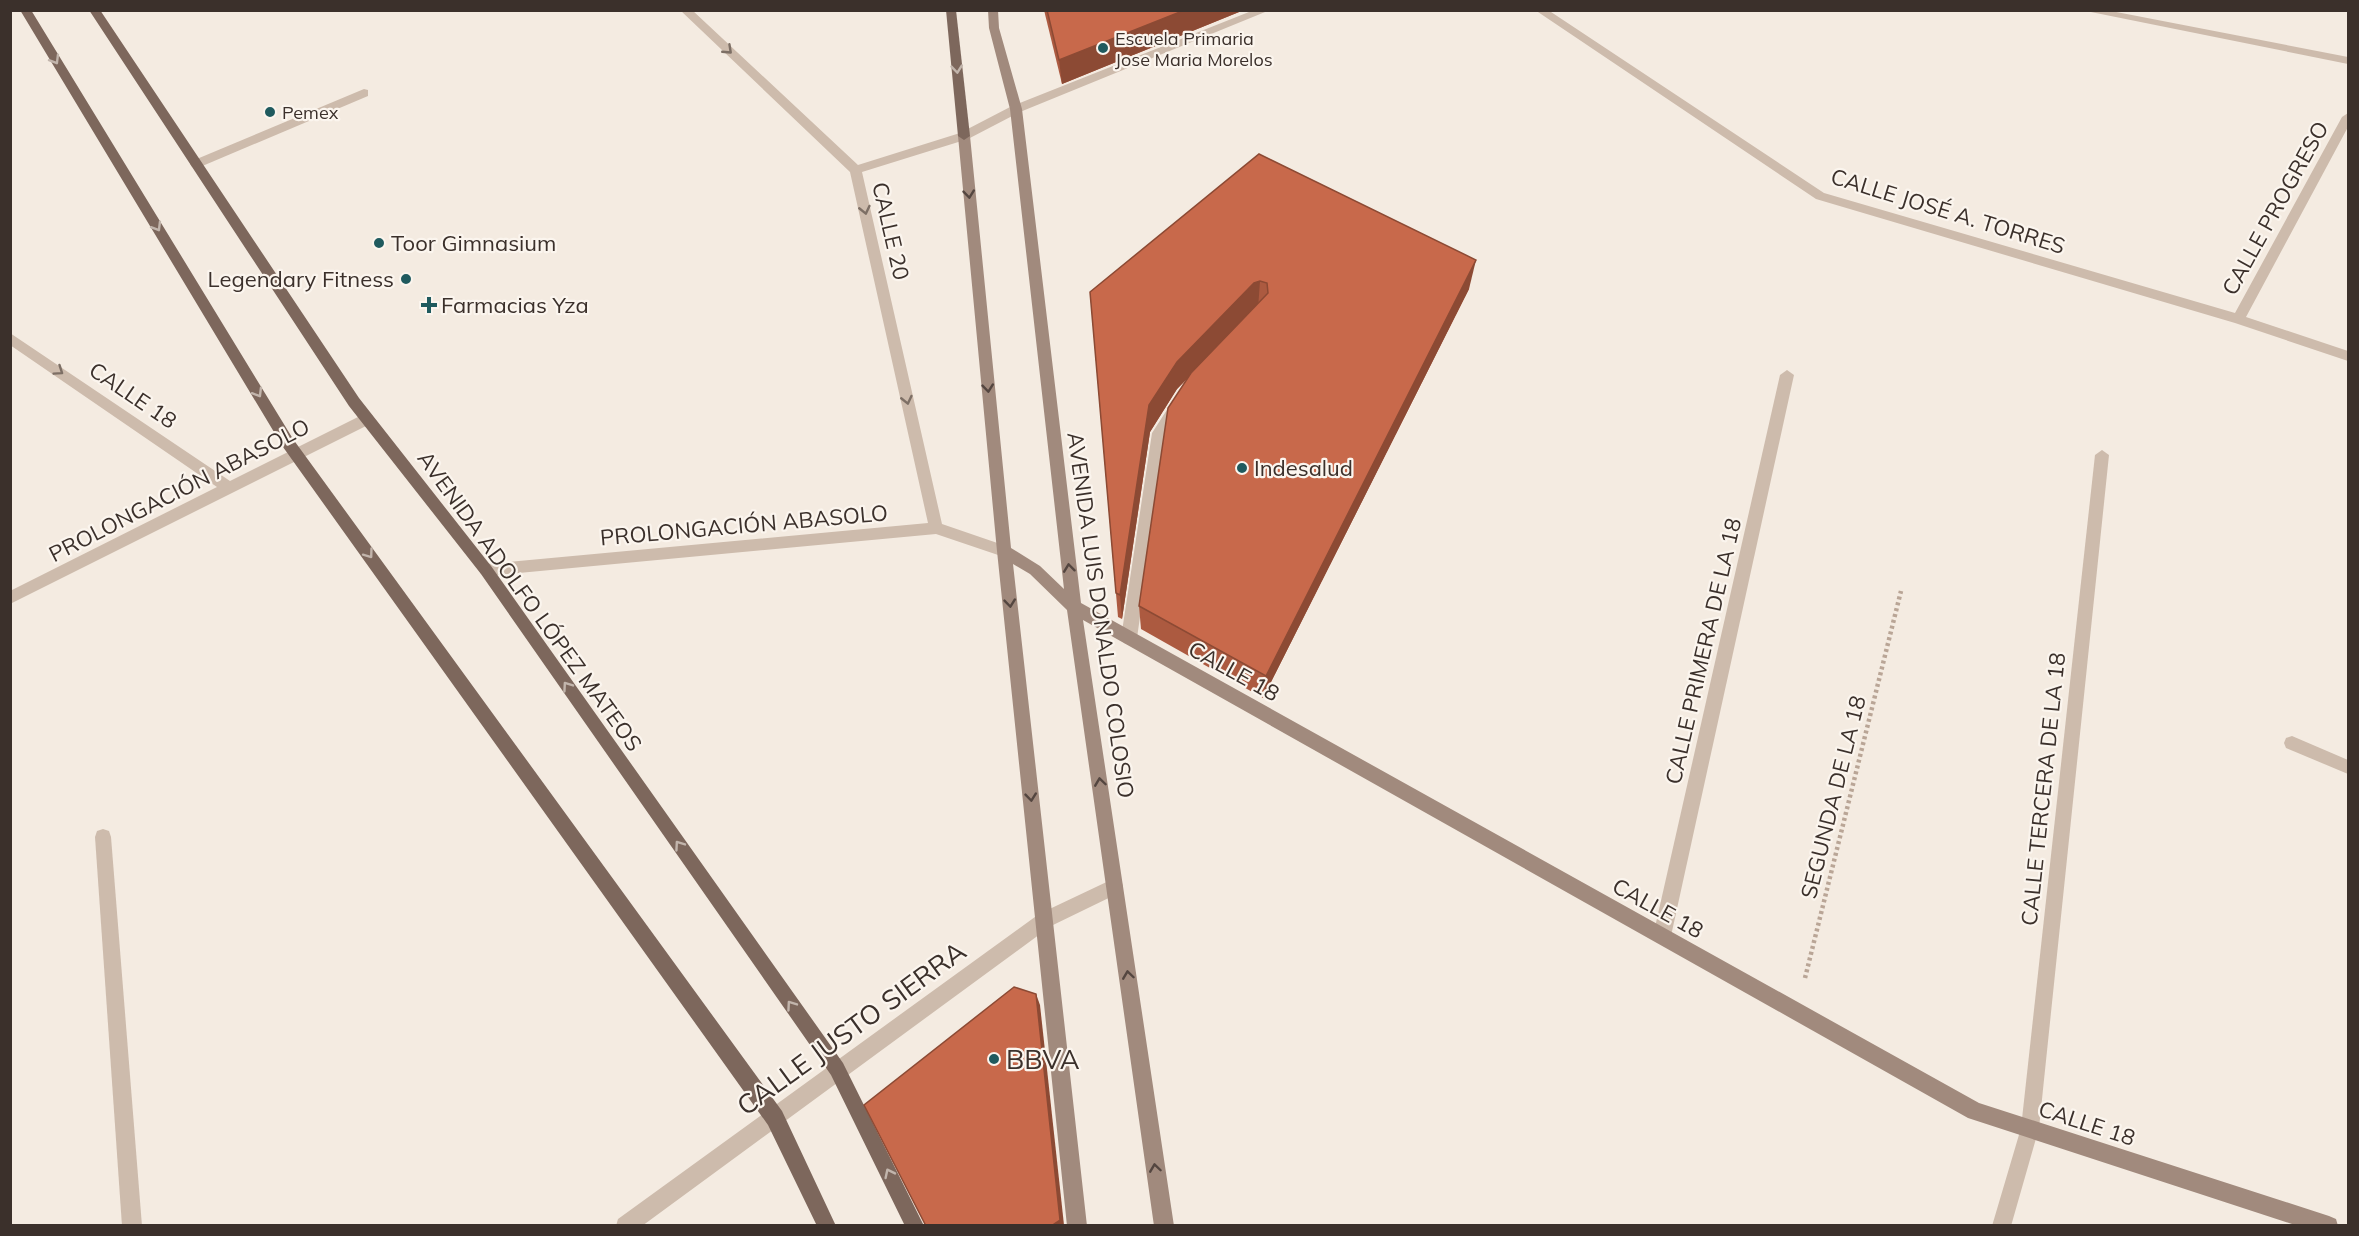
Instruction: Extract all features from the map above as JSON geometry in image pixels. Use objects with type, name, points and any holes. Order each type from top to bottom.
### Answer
[{"type":"main road","points":[[25,10],[297,454],[775,1118],[827,1226]]},
{"type":"main road","name":"AVENIDA ADOLFO LÓPEZ MATEOS","points":[[94,10],[367,419],[486,570],[837,1069],[915,1226]]},
{"type":"main road","points":[[951,10],[1004,551],[1077,1226]]},
{"type":"main road","name":"AVENIDA LUIS DONALDO COLOSIO","points":[[993,10],[994,28],[1016,108],[1074,608],[1164,1226]]},
{"type":"main road","name":"CALLE 18","points":[[1004,551],[1035,570],[1074,608],[1975,1111],[2329,1226]]},
{"type":"street","name":"CALLE 20","points":[[685,10],[856,170],[936,528]]},
{"type":"street","points":[[856,170],[964,136],[1016,108],[1265,10]]},
{"type":"street","name":"CALLE JOSÉ A. TORRES","points":[[1540,10],[1820,196],[2238,319],[2349,356]]},
{"type":"street","points":[[2086,10],[2349,61]]},
{"type":"street","points":[[196,164],[364,93]]},
{"type":"street","name":"CALLE PROGRESO","points":[[2238,319],[2349,117]]},
{"type":"street","name":"CALLE 18","points":[[10,338],[229,488]]},
{"type":"street","name":"CALLE PRIMERA DE LA 18","points":[[1662,936],[1787,375]]},
{"type":"street","points":[[1129,638],[1159,433],[1184,395]]},
{"type":"street","name":"PROLONGACIÓN ABASOLO","points":[[10,598],[367,419]]},
{"type":"street","name":"CALLE TERCERA DE LA 18","points":[[2001,1226],[2030,1128],[2102,455]]},
{"type":"street","name":"PROLONGACIÓN ABASOLO","points":[[486,570],[936,528],[1004,551]]},
{"type":"street","points":[[2292,743],[2349,767]]},
{"type":"street","points":[[103,837],[132,1226]]},
{"type":"street","name":"CALLE JUSTO SIERRA","points":[[625,1226],[775,1118],[837,1069],[1045,920],[1115,886]]},
{"type":"path","name":"SEGUNDA DE LA 18","points":[[1797,1011],[1901,591]]},
{"type":"building","points":[[1047,10],[1185,10],[1059,60]]},
{"type":"building","name":"Indesalud","points":[[1259,154],[1476,260],[1266,676],[1139,606],[1168,408],[1191,373],[1268,293],[1267,283],[1260,281],[1254,283],[1177,362],[1149,405],[1120,595],[1116,593],[1090,292]]},
{"type":"building","name":"BBVA","points":[[1014,987],[1036,994],[1060,1220],[1051,1226],[926,1226],[864,1105]]},
{"type":"place","name":"Escuela Primaria Jose Maria Morelos","points":[[1103,48]]},
{"type":"place","name":"Pemex","points":[[270,112]]},
{"type":"place","name":"Toor Gimnasium","points":[[379,243]]},
{"type":"place","name":"Legendary Fitness","points":[[406,279]]},
{"type":"place","name":"Farmacias Yza","points":[[429,305]]},
{"type":"place","name":"Indesalud","points":[[1242,468]]},
{"type":"place","name":"BBVA","points":[[994,1059]]}]
